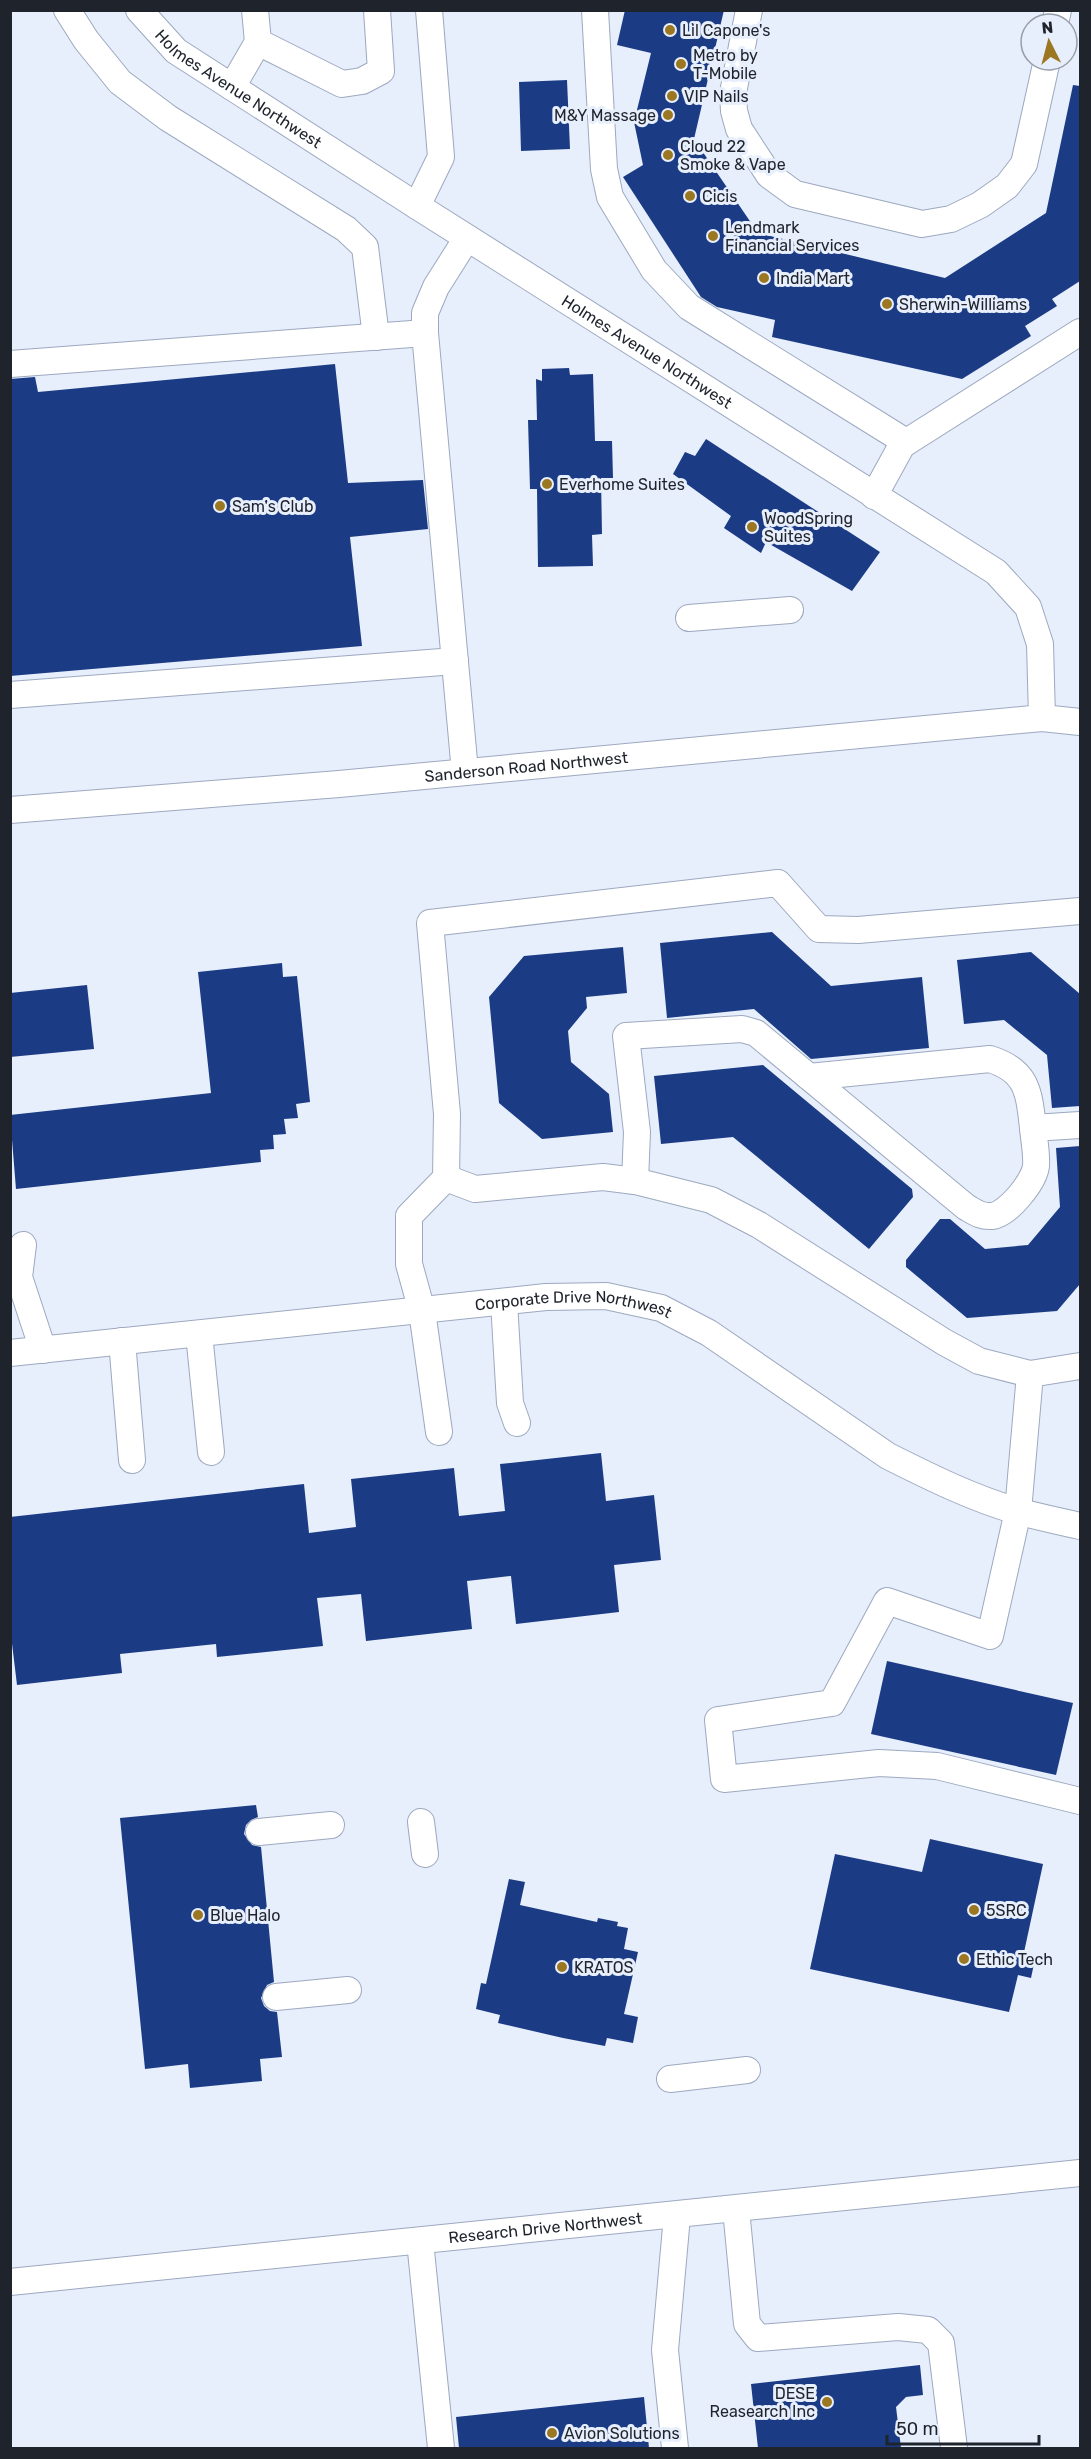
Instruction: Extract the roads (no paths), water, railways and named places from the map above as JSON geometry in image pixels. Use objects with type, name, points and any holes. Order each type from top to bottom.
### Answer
[{"type":"street","points":[[67,10],[86,40],[120,82],[168,118],[346,229],[365,246],[376,337]]},
{"type":"street","name":"Holmes Avenue Northwest","points":[[139,10],[176,51],[996,572],[1028,607],[1040,644],[1042,717]]},
{"type":"street","points":[[232,87],[258,42],[255,10]]},
{"type":"street","points":[[258,42],[342,84],[362,81],[381,71],[377,10]]},
{"type":"street","points":[[417,206],[441,157],[429,10]]},
{"type":"street","points":[[595,10],[604,169],[610,197],[654,270],[689,307],[906,442]]},
{"type":"street","points":[[748,10],[733,93],[734,111],[739,129],[769,175],[795,194],[922,224],[951,219],[980,205],[1007,186],[1024,164],[1044,72]]},
{"type":"street","points":[[465,772],[425,313],[436,287],[467,238]]},
{"type":"street","points":[[874,496],[902,445],[1080,332]]},
{"type":"street","points":[[10,364],[425,333]]},
{"type":"street","points":[[688,618],[790,610]]},
{"type":"street","points":[[10,694],[455,661]]},
{"type":"street","points":[[1042,717],[1080,722]]},
{"type":"street","name":"Sanderson Road Northwest","points":[[10,810],[465,772],[1042,717]]},
{"type":"street","points":[[439,1432],[422,1311],[409,1264],[409,1216],[446,1178],[447,1114],[430,923],[778,883],[819,929],[858,930],[1080,911]]},
{"type":"street","points":[[635,1181],[637,1132],[626,1036],[742,1029],[756,1033],[808,1077],[966,1207],[980,1216],[994,1216],[1008,1209],[1025,1188],[1036,1167],[1029,1092],[1015,1071],[1003,1063],[990,1059],[808,1077]]},
{"type":"street","points":[[1033,1128],[1080,1125]]},
{"type":"street","points":[[446,1178],[476,1190],[603,1177],[635,1181],[711,1200],[759,1225],[944,1342],[979,1361],[1030,1374],[1080,1366]]},
{"type":"street","points":[[23,1245],[19,1277],[43,1350]]},
{"type":"street","name":"Corporate Drive Northwest","points":[[10,1353],[504,1302],[581,1295],[606,1296],[661,1308],[709,1333],[888,1455],[953,1488],[1018,1511],[1080,1526]]},
{"type":"street","points":[[504,1302],[510,1403],[517,1423]]},
{"type":"street","points":[[199,1334],[211,1452]]},
{"type":"street","points":[[122,1341],[132,1461]]},
{"type":"street","points":[[1030,1374],[1018,1511],[990,1636],[887,1601],[832,1702],[718,1720],[724,1779],[879,1763],[937,1766],[1080,1801]]},
{"type":"street","points":[[421,1822],[425,1854]]},
{"type":"street","points":[[259,1832],[331,1825]]},
{"type":"street","points":[[276,1997],[348,1990]]},
{"type":"street","points":[[670,2079],[747,2070]]},
{"type":"street","name":"Research Drive Northwest","points":[[10,2282],[677,2216],[1080,2173]]},
{"type":"street","points":[[736,2209],[747,2324],[758,2338],[898,2327],[928,2330],[940,2343],[954,2448]]},
{"type":"street","points":[[675,2448],[665,2350],[677,2216]]},
{"type":"street","points":[[420,2241],[441,2448]]},
{"type":"place","name":"Lil Capone's","points":[[670,30]]},
{"type":"place","name":"Metro by T-Mobile","points":[[681,64]]},
{"type":"place","name":"VIP Nails","points":[[672,96]]},
{"type":"place","name":"M&Y Massage","points":[[668,115]]},
{"type":"place","name":"Cloud 22 Smoke & Vape","points":[[668,155]]},
{"type":"place","name":"Cicis","points":[[690,196]]},
{"type":"place","name":"Lendmark Financial Services","points":[[713,236]]},
{"type":"place","name":"India Mart","points":[[764,278]]},
{"type":"place","name":"Sherwin-Williams","points":[[887,304]]},
{"type":"place","name":"Everhome Suites","points":[[547,484]]},
{"type":"place","name":"Sam's Club","points":[[220,506]]},
{"type":"place","name":"WoodSpring Suites","points":[[752,527]]},
{"type":"place","name":"5SRC","points":[[974,1910]]},
{"type":"place","name":"Blue Halo","points":[[198,1915]]},
{"type":"place","name":"Ethic Tech","points":[[964,1959]]},
{"type":"place","name":"KRATOS","points":[[562,1967]]},
{"type":"place","name":"DESE Reasearch Inc","points":[[827,2402]]},
{"type":"place","name":"Avion Solutions","points":[[552,2433]]}]
